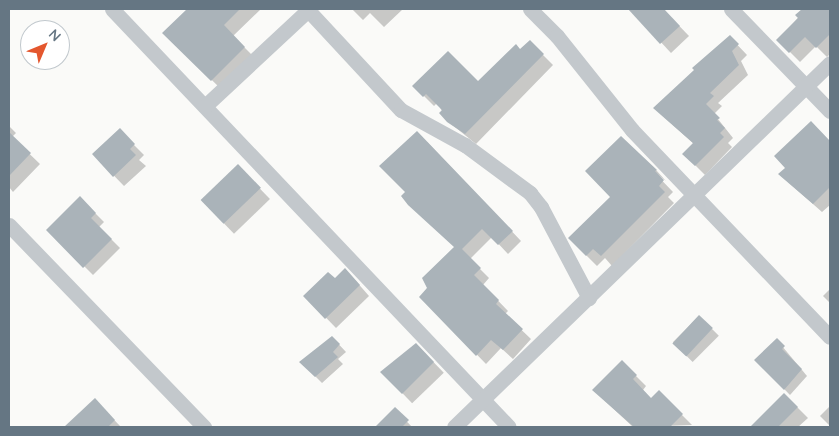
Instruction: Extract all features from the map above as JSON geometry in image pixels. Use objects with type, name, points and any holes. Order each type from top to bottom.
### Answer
[{"type":"street","points":[[112,9],[509,427]]},
{"type":"street","points":[[205,106],[308,9],[401,110],[465,145],[530,193],[541,207],[588,298]]},
{"type":"street","points":[[731,9],[830,111]]},
{"type":"street","points":[[535,10],[632,130],[694,197],[830,337]]},
{"type":"street","points":[[454,427],[694,197],[830,63]]},
{"type":"street","points":[[9,225],[204,427]]},
{"type":"building","points":[[187,9],[240,9],[224,25],[245,47],[211,81],[162,33]]},
{"type":"building","points":[[628,9],[664,9],[680,26],[660,44]]},
{"type":"building","points":[[802,9],[830,9],[830,34],[816,48],[805,37],[789,53],[776,40],[798,18],[795,15]]},
{"type":"building","points":[[730,35],[739,44],[732,51],[739,65],[710,93],[714,96],[706,104],[720,118],[717,120],[725,128],[720,133],[724,137],[695,166],[682,154],[693,143],[653,108],[694,70],[692,68]]},
{"type":"building","points":[[530,40],[544,54],[465,134],[447,122],[439,113],[442,110],[426,94],[423,97],[412,86],[448,51],[478,81],[516,44],[520,49]]},
{"type":"building","points":[[811,121],[830,141],[830,187],[813,204],[778,174],[785,168],[774,156]]},
{"type":"building","points":[[120,128],[135,144],[130,149],[136,155],[113,177],[92,154]]},
{"type":"building","points":[[417,131],[513,231],[498,245],[482,229],[462,249],[481,268],[474,275],[499,300],[496,304],[523,329],[503,350],[491,340],[476,356],[419,297],[427,288],[422,278],[454,247],[408,205],[401,196],[405,192],[379,166]]},
{"type":"building","points":[[9,132],[31,153],[9,176]]},
{"type":"building","points":[[621,136],[657,170],[655,171],[664,180],[659,186],[665,192],[601,256],[593,249],[586,256],[568,238],[610,197],[585,171]]},
{"type":"building","points":[[238,164],[261,188],[224,224],[201,200]]},
{"type":"building","points":[[80,196],[96,213],[91,218],[112,239],[83,268],[46,230]]},
{"type":"building","points":[[345,268],[360,285],[325,319],[303,296],[328,272],[335,278]]},
{"type":"building","points":[[699,315],[713,328],[686,356],[672,344]]},
{"type":"building","points":[[332,336],[340,344],[333,352],[338,357],[315,377],[299,362]]},
{"type":"building","points":[[777,338],[785,346],[782,349],[802,369],[784,390],[754,360]]},
{"type":"building","points":[[416,343],[434,362],[402,394],[380,372]]},
{"type":"building","points":[[622,360],[637,375],[633,379],[651,398],[659,390],[683,414],[670,427],[634,427],[592,390]]},
{"type":"building","points":[[784,393],[798,407],[778,427],[750,427]]},
{"type":"building","points":[[95,398],[115,420],[108,427],[64,427]]},
{"type":"building","points":[[395,407],[409,420],[402,427],[375,427]]}]
